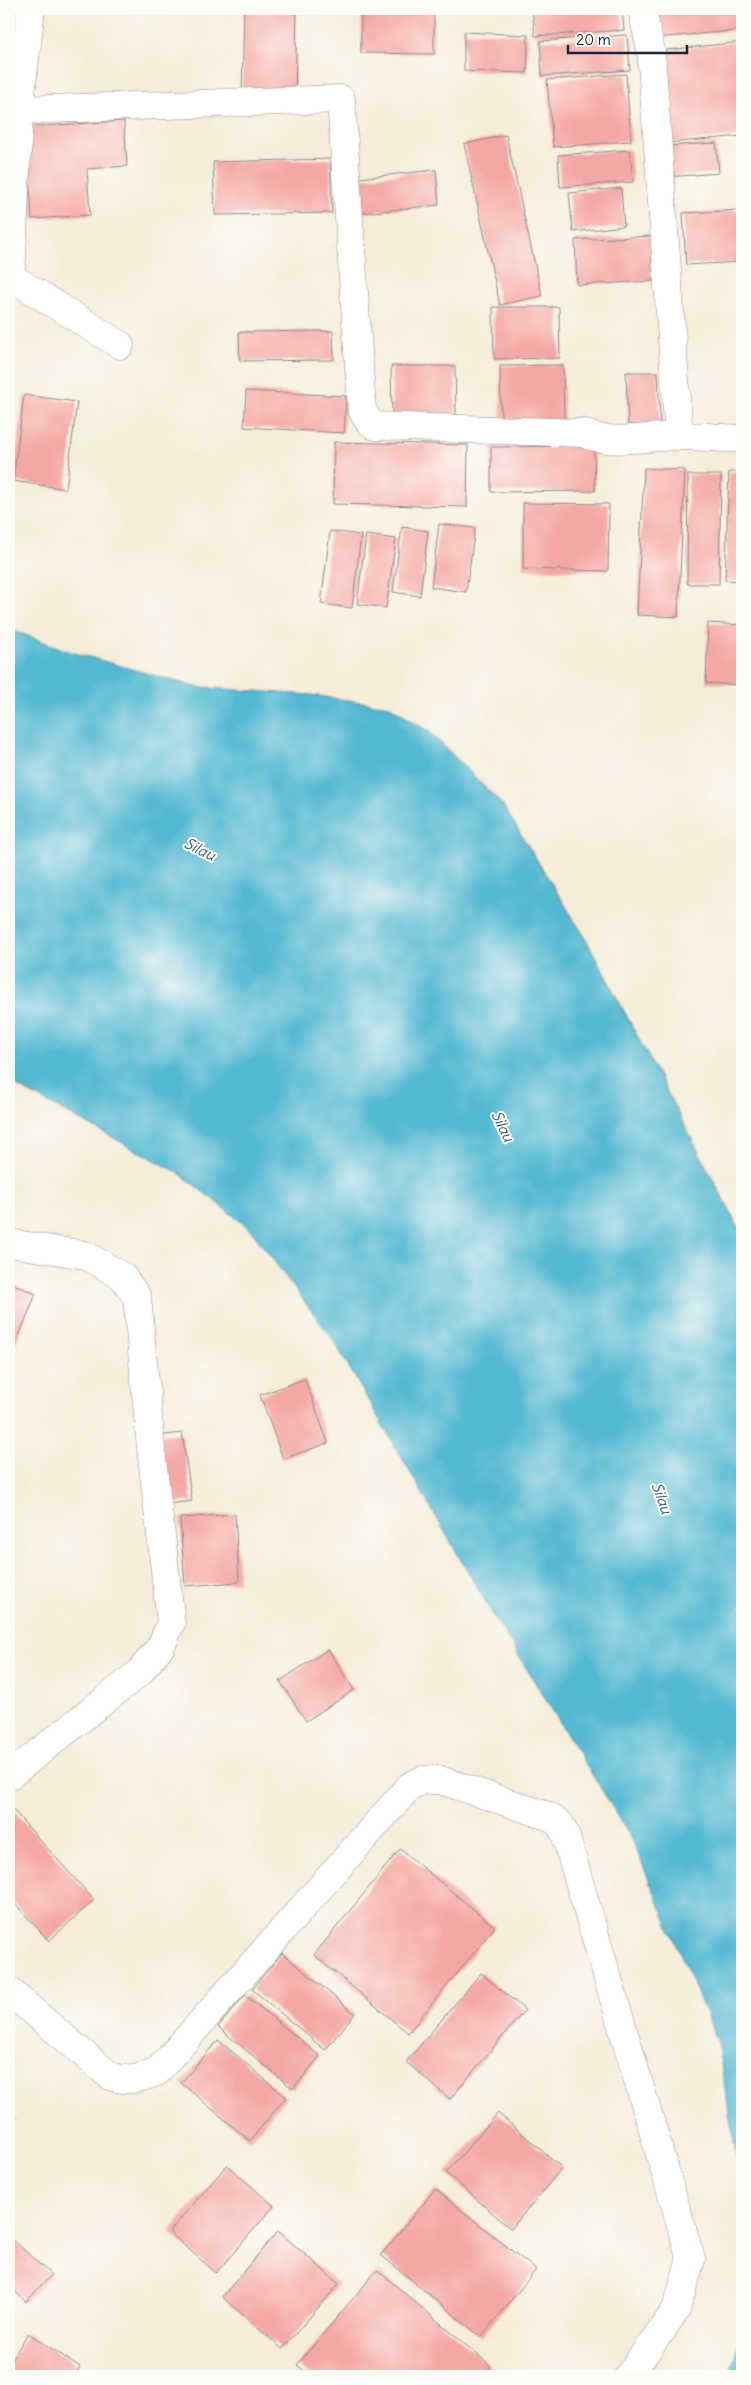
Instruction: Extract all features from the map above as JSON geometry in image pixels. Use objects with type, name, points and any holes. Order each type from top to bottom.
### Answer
[{"type":"street","points":[[31,9],[19,110],[11,277],[120,345]]},
{"type":"street","points":[[642,9],[651,51],[680,436]]},
{"type":"street","points":[[19,110],[341,99],[362,410],[368,420],[375,426],[583,433],[593,438],[680,436],[742,439]]},
{"type":"street","points":[[9,1243],[86,1255],[122,1276],[137,1297],[151,1448],[171,1622],[161,1646],[139,1673],[9,1776]]},
{"type":"street","points":[[9,1991],[110,2076],[123,2081],[139,2079],[157,2072],[410,1786],[423,1780],[440,1780],[548,1816],[560,1824],[564,1834],[691,2259],[676,2310],[628,2376]]},
{"type":"water","name":"Silau","points":[[9,629],[71,652],[196,687],[311,695],[390,706],[431,733],[502,804],[585,937],[741,1232],[742,2191],[717,2040],[631,1837],[492,1613],[332,1338],[249,1228],[179,1173],[9,1082]]},
{"type":"water","points":[[742,2298],[742,2376],[729,2376],[741,2334]]},
{"type":"building","points":[[244,9],[297,9],[295,95],[242,94]]},
{"type":"building","points":[[361,9],[434,9],[434,54],[361,53]]},
{"type":"building","points":[[532,9],[622,9],[624,30],[535,36]]},
{"type":"building","points":[[653,9],[742,9],[742,30],[656,38]]},
{"type":"building","points":[[464,32],[528,35],[527,73],[464,71]]},
{"type":"building","points":[[627,35],[630,70],[542,76],[540,41]]},
{"type":"building","points":[[742,42],[742,136],[667,143],[657,51]]},
{"type":"building","points":[[626,74],[631,141],[553,147],[547,80]]},
{"type":"building","points":[[124,121],[127,166],[87,169],[90,215],[32,219],[26,127]]},
{"type":"building","points":[[506,135],[542,296],[500,305],[464,144]]},
{"type":"building","points":[[716,143],[719,173],[667,177],[665,146]]},
{"type":"building","points":[[630,150],[633,182],[560,187],[558,155]]},
{"type":"building","points":[[330,159],[332,213],[215,215],[213,162]]},
{"type":"building","points":[[436,170],[439,205],[363,213],[359,178]]},
{"type":"building","points":[[621,188],[624,226],[573,232],[569,193]]},
{"type":"building","points":[[742,210],[742,262],[686,265],[683,213]]},
{"type":"building","points":[[651,236],[653,281],[577,285],[575,240]]},
{"type":"building","points":[[493,307],[559,307],[560,358],[494,359]]},
{"type":"building","points":[[333,331],[334,360],[240,361],[239,332]]},
{"type":"building","points":[[563,365],[564,422],[501,423],[500,366]]},
{"type":"building","points":[[391,366],[455,366],[456,415],[392,414]]},
{"type":"building","points":[[626,372],[658,372],[660,424],[628,425]]},
{"type":"building","points":[[246,391],[346,396],[344,433],[244,427]]},
{"type":"building","points":[[24,395],[77,402],[66,489],[13,481]]},
{"type":"building","points":[[334,442],[468,445],[467,507],[333,504]]},
{"type":"building","points":[[594,446],[595,491],[491,492],[491,447]]},
{"type":"building","points":[[644,468],[685,470],[678,617],[637,615]]},
{"type":"building","points":[[729,472],[742,472],[742,581],[725,580]]},
{"type":"building","points":[[688,475],[721,475],[719,584],[687,584]]},
{"type":"building","points":[[523,503],[609,504],[608,571],[523,569]]},
{"type":"building","points":[[439,524],[475,528],[466,592],[431,587]]},
{"type":"building","points":[[402,527],[428,531],[420,596],[393,592]]},
{"type":"building","points":[[330,531],[361,535],[352,608],[321,604]]},
{"type":"building","points":[[366,535],[396,539],[386,608],[357,604]]},
{"type":"building","points":[[708,623],[742,625],[742,685],[706,683]]},
{"type":"building","points":[[9,1282],[36,1294],[9,1360]]},
{"type":"building","points":[[305,1379],[328,1443],[283,1459],[260,1395]]},
{"type":"building","points":[[182,1433],[192,1501],[167,1504],[157,1436]]},
{"type":"building","points":[[235,1514],[239,1582],[185,1586],[180,1518]]},
{"type":"building","points":[[328,1649],[354,1690],[306,1721],[280,1681]]},
{"type":"building","points":[[13,1810],[94,1900],[49,1941],[9,1897],[9,1814]]},
{"type":"building","points":[[400,1849],[495,1927],[408,2033],[314,1955]]},
{"type":"building","points":[[282,1953],[355,2014],[325,2050],[252,1989]]},
{"type":"building","points":[[481,1973],[525,2010],[450,2099],[406,2062]]},
{"type":"building","points":[[245,1995],[320,2056],[293,2089],[218,2027]]},
{"type":"building","points":[[218,2040],[286,2097],[250,2141],[181,2083]]},
{"type":"building","points":[[498,2113],[562,2168],[511,2229],[446,2173]]},
{"type":"building","points":[[9,2115],[16,2120],[9,2128]]},
{"type":"building","points":[[227,2165],[274,2206],[216,2273],[169,2232]]},
{"type":"building","points":[[435,2189],[536,2270],[481,2337],[381,2255]]},
{"type":"building","points":[[278,2231],[339,2284],[282,2349],[222,2297]]},
{"type":"building","points":[[11,2238],[51,2275],[26,2302],[9,2286],[9,2241]]},
{"type":"building","points":[[377,2270],[491,2366],[483,2376],[310,2376],[297,2365]]},
{"type":"building","points":[[28,2333],[80,2367],[74,2376],[9,2376],[9,2364]]}]
